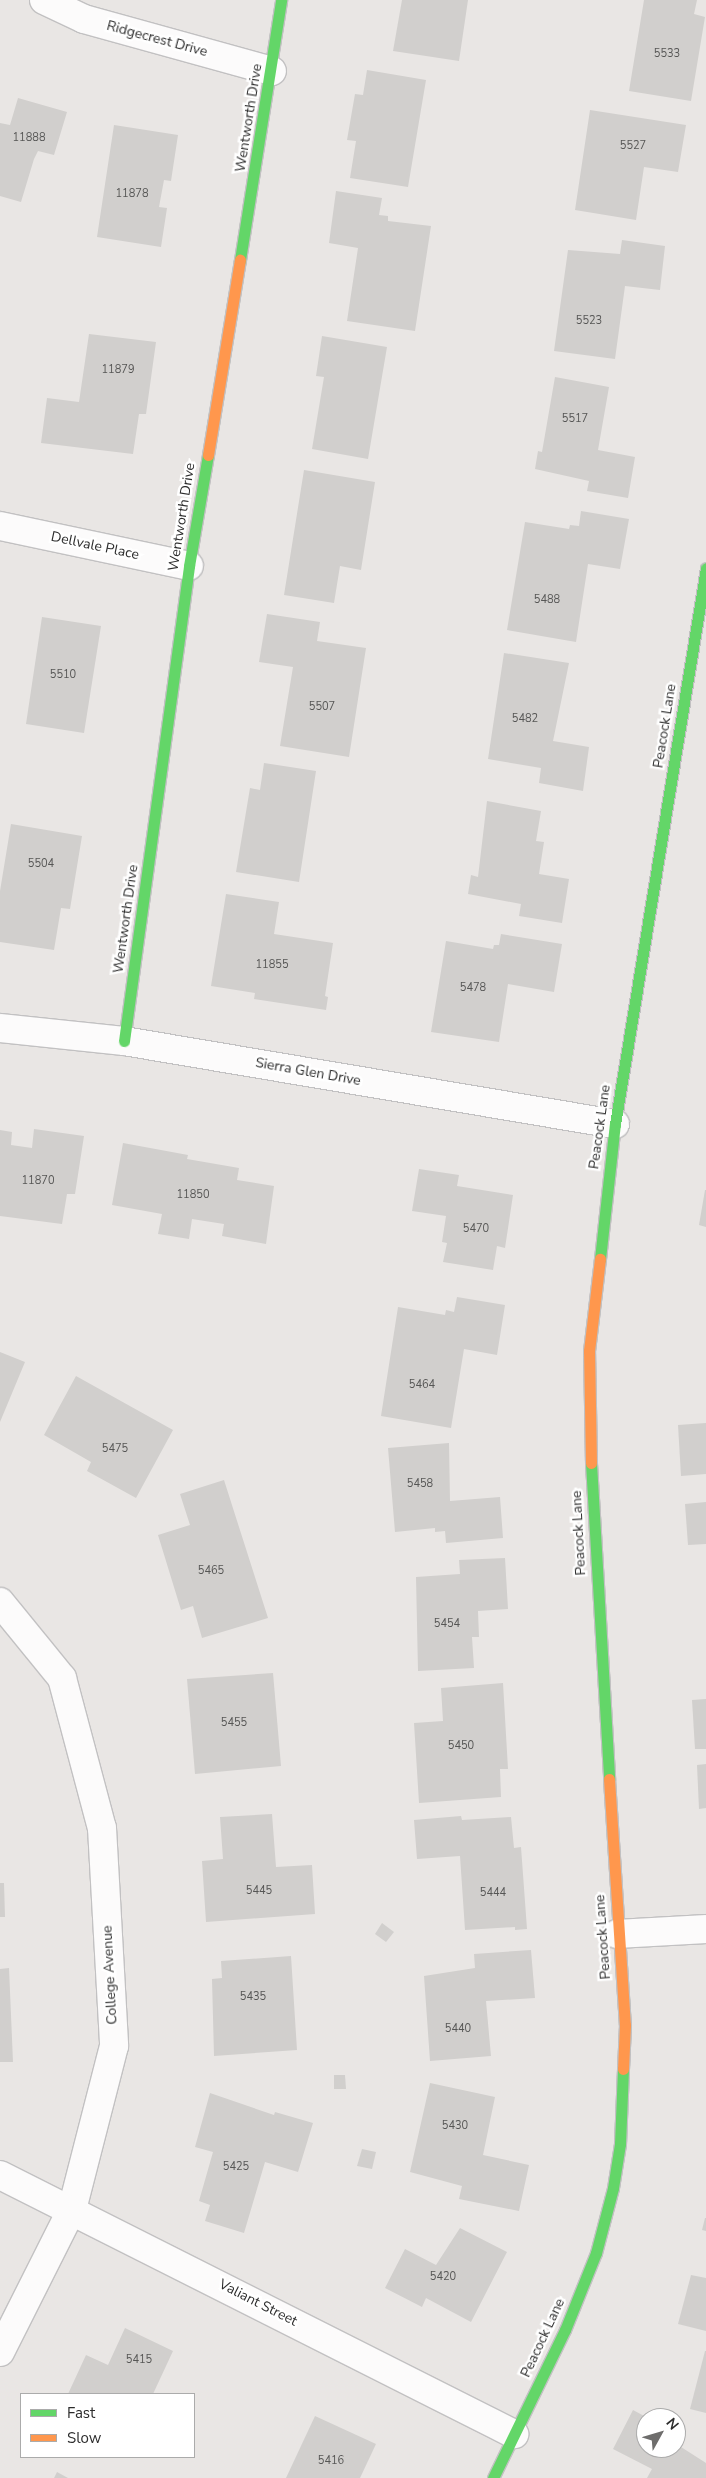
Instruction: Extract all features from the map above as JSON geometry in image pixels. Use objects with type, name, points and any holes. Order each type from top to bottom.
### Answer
[{"type":"street","name":"Ridgecrest Drive","points":[[44,0],[84,19],[272,71]]},
{"type":"street","name":"Wentworth Drive","points":[[124,1041],[189,566],[272,71],[281,0]]},
{"type":"street","name":"Dellvale Place","points":[[0,526],[189,566]]},
{"type":"street","name":"Peacock Lane","points":[[493,2478],[582,2291],[596,2253],[613,2188],[620,2144],[625,2063],[589,1401],[593,1298],[615,1124],[706,568]]},
{"type":"street","name":"Sierra Glen Drive","points":[[0,1028],[124,1041],[615,1124]]},
{"type":"street","name":"College Avenue","points":[[0,1602],[62,1678],[102,1828],[114,2046],[72,2209],[0,2352]]},
{"type":"street","points":[[617,1934],[706,1929]]},
{"type":"street","name":"Valiant Street","points":[[0,2175],[72,2209],[514,2434]]},
{"type":"building","points":[[402,0],[468,0],[459,61],[393,51]]},
{"type":"building","points":[[644,0],[697,0],[694,14],[705,17],[691,101],[629,91]]},
{"type":"building","points":[[367,70],[426,80],[408,187],[350,178],[356,141],[347,140],[355,94],[363,95]]},
{"type":"building","points":[[18,98],[67,112],[54,155],[38,151],[21,202],[0,196],[0,123],[10,125]]},
{"type":"building","points":[[590,110],[686,125],[678,172],[644,167],[636,220],[575,210]]},
{"type":"building","points":[[114,125],[178,135],[171,181],[164,180],[159,207],[167,208],[161,247],[97,237]]},
{"type":"building","points":[[336,191],[382,198],[379,215],[388,216],[388,221],[431,226],[415,331],[347,321],[358,248],[329,243]]},
{"type":"building","points":[[622,240],[665,246],[660,290],[625,286],[615,359],[554,351],[568,250],[620,254]]},
{"type":"building","points":[[89,334],[156,342],[146,414],[139,414],[133,454],[41,443],[47,398],[79,402]]},
{"type":"building","points":[[322,336],[387,347],[368,459],[312,449],[324,377],[316,376]]},
{"type":"building","points":[[555,377],[609,387],[598,450],[635,457],[628,498],[587,491],[589,481],[535,469],[538,451],[542,452]]},
{"type":"building","points":[[304,470],[375,482],[361,570],[340,566],[334,603],[284,595]]},
{"type":"building","points":[[581,511],[629,519],[620,569],[588,564],[576,642],[507,630],[525,522],[569,529],[570,525],[579,526]]},
{"type":"building","points":[[267,614],[320,622],[317,641],[366,648],[349,757],[280,746],[293,667],[259,662]]},
{"type":"building","points":[[42,617],[101,626],[84,733],[26,724]]},
{"type":"building","points":[[504,653],[569,663],[553,741],[589,747],[583,791],[539,783],[541,768],[488,759]]},
{"type":"building","points":[[264,763],[316,771],[299,882],[236,872],[250,788],[260,790]]},
{"type":"building","points":[[487,801],[541,811],[536,841],[544,842],[539,874],[569,879],[562,923],[519,916],[521,904],[468,894],[471,875],[478,877]]},
{"type":"building","points":[[11,824],[82,836],[70,909],[61,908],[54,950],[0,942],[0,891]]},
{"type":"building","points":[[226,894],[279,902],[274,934],[333,943],[325,996],[328,997],[326,1010],[254,999],[255,993],[211,986]]},
{"type":"building","points":[[501,934],[562,944],[554,992],[508,984],[499,1042],[431,1032],[446,941],[493,949],[494,945],[499,945]]},
{"type":"building","points":[[34,1129],[84,1136],[75,1194],[67,1194],[62,1224],[0,1216],[0,1130],[12,1132],[11,1145],[32,1148]]},
{"type":"building","points":[[123,1143],[188,1155],[187,1159],[239,1168],[237,1180],[274,1186],[266,1244],[222,1236],[224,1224],[192,1219],[189,1239],[158,1234],[162,1214],[112,1205]]},
{"type":"building","points":[[419,1169],[459,1175],[457,1186],[513,1195],[505,1248],[497,1246],[493,1270],[443,1262],[447,1243],[442,1242],[446,1216],[412,1211]]},
{"type":"building","points":[[706,1190],[706,1227],[699,1225]]},
{"type":"building","points":[[457,1297],[505,1305],[497,1355],[464,1349],[451,1428],[381,1416],[398,1307],[445,1315],[446,1310],[454,1312]]},
{"type":"building","points":[[0,1352],[25,1362],[0,1422]]},
{"type":"building","points":[[76,1376],[173,1430],[136,1498],[87,1471],[91,1462],[44,1435]]},
{"type":"building","points":[[706,1423],[706,1474],[681,1476],[678,1425]]},
{"type":"building","points":[[449,1443],[450,1501],[500,1497],[503,1538],[446,1543],[445,1531],[435,1532],[435,1528],[395,1532],[388,1448]]},
{"type":"building","points":[[224,1480],[268,1618],[202,1638],[193,1606],[181,1610],[158,1535],[190,1525],[180,1494]]},
{"type":"building","points":[[706,1502],[706,1544],[688,1545],[685,1504]]},
{"type":"building","points":[[505,1558],[508,1609],[478,1611],[479,1637],[472,1637],[474,1668],[418,1671],[416,1577],[460,1574],[459,1560]]},
{"type":"building","points":[[273,1673],[281,1766],[195,1774],[187,1679]]},
{"type":"building","points":[[503,1683],[508,1769],[500,1769],[501,1797],[419,1803],[414,1723],[443,1721],[441,1688]]},
{"type":"building","points":[[706,1699],[706,1749],[695,1749],[692,1700]]},
{"type":"building","points":[[706,1764],[706,1808],[699,1809],[697,1765]]},
{"type":"building","points":[[272,1814],[276,1867],[312,1865],[315,1914],[206,1922],[202,1861],[223,1859],[220,1817]]},
{"type":"building","points":[[461,1816],[462,1820],[511,1817],[514,1848],[521,1847],[527,1929],[515,1930],[515,1927],[465,1930],[460,1856],[417,1859],[414,1820]]},
{"type":"building","points":[[0,1883],[4,1883],[5,1917],[0,1917]]},
{"type":"building","points":[[382,1923],[394,1932],[386,1942],[375,1934]]},
{"type":"building","points":[[531,1950],[535,1998],[486,2001],[491,2056],[430,2061],[424,1976],[475,1968],[474,1954]]},
{"type":"building","points":[[291,1956],[297,2050],[214,2056],[212,1979],[222,1978],[221,1961]]},
{"type":"building","points":[[9,1968],[13,2062],[0,2062],[0,1969]]},
{"type":"building","points":[[334,2075],[345,2075],[346,2089],[334,2089]]},
{"type":"building","points":[[430,2083],[495,2097],[483,2155],[529,2165],[519,2211],[459,2199],[462,2186],[410,2172]]},
{"type":"building","points":[[210,2093],[274,2115],[275,2112],[313,2123],[298,2172],[265,2162],[244,2233],[205,2221],[210,2205],[199,2201],[213,2152],[195,2147]]},
{"type":"building","points":[[362,2149],[376,2152],[372,2169],[357,2166]]},
{"type":"building","points":[[706,2218],[706,2231],[702,2230]]},
{"type":"building","points":[[460,2228],[507,2252],[471,2322],[426,2298],[422,2307],[385,2288],[405,2249],[436,2265]]},
{"type":"building","points":[[691,2275],[706,2278],[706,2331],[678,2324]]},
{"type":"building","points":[[125,2328],[173,2351],[153,2393],[68,2393],[86,2355],[108,2365]]},
{"type":"building","points":[[706,2351],[706,2413],[690,2409]]},
{"type":"building","points":[[633,2410],[636,2412],[636,2458],[686,2458],[686,2450],[706,2463],[706,2478],[647,2478],[652,2469],[613,2449]]},
{"type":"building","points":[[315,2416],[376,2444],[360,2478],[286,2478]]},
{"type":"building","points":[[57,2472],[68,2478],[54,2478]]},
{"type":"traffic: fast","points":[[240,260],[281,0]]},
{"type":"traffic: fast","points":[[124,1041],[189,566],[208,455]]},
{"type":"traffic: fast","points":[[600,1259],[615,1124],[706,568]]},
{"type":"traffic: fast","points":[[591,1463],[609,1779]]},
{"type":"traffic: fast","points":[[493,2478],[565,2330],[596,2253],[613,2188],[620,2144],[623,2069]]},
{"type":"traffic: slow","points":[[208,455],[240,260]]},
{"type":"traffic: slow","points":[[591,1463],[589,1351],[600,1259]]},
{"type":"traffic: slow","points":[[609,1779],[625,2025],[623,2069]]}]
